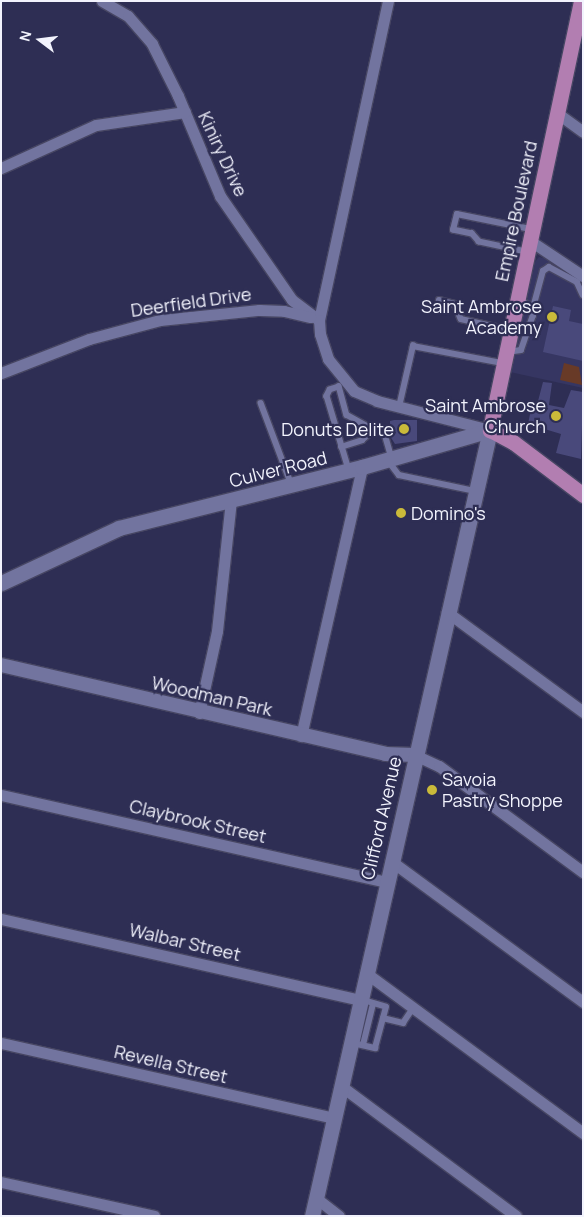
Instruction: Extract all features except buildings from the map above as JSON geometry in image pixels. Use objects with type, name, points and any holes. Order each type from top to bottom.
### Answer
[{"type":"main road","name":"Empire Boulevard","points":[[490,430],[503,357],[581,1]]},
{"type":"main road","name":"Culver Road","points":[[1,583],[107,532],[355,469],[490,430]]},
{"type":"main road","name":"Clifford Avenue","points":[[312,1216],[341,1086],[356,1044],[367,1002],[366,973],[490,430]]},
{"type":"main road","points":[[490,430],[512,442],[583,495]]},
{"type":"street","name":"Kiniry Drive","points":[[102,1],[128,16],[145,34],[168,72],[212,181],[238,224],[292,300],[319,320]]},
{"type":"street","points":[[388,1],[319,320],[323,346],[340,383],[366,397],[490,430]]},
{"type":"street","points":[[1,168],[96,125],[185,112]]},
{"type":"street","points":[[557,113],[583,132]]},
{"type":"street","points":[[529,240],[561,266],[583,276]]},
{"type":"street","name":"Deerfield Drive","points":[[1,374],[89,339],[160,320],[217,312],[271,310],[319,320]]},
{"type":"street","points":[[301,736],[355,469]]},
{"type":"street","points":[[199,713],[217,631],[232,500]]},
{"type":"street","points":[[447,612],[583,712]]},
{"type":"street","name":"Woodman Park","points":[[1,665],[301,736],[385,754],[415,755]]},
{"type":"street","points":[[415,755],[439,766],[583,872]]},
{"type":"street","name":"Claybrook Street","points":[[1,795],[386,882]]},
{"type":"street","points":[[391,861],[583,1002]]},
{"type":"street","name":"Walbar Street","points":[[1,918],[367,1002]]},
{"type":"street","points":[[366,973],[583,1133]]},
{"type":"street","name":"Revella Street","points":[[1,1043],[333,1118]]},
{"type":"street","points":[[341,1086],[516,1216]]},
{"type":"street","points":[[1,1182],[154,1216]]},
{"type":"street","points":[[316,1198],[339,1216]]},
{"type":"lane","points":[[456,214],[529,240],[479,242],[472,234],[453,230],[456,214]]},
{"type":"lane","points":[[400,407],[413,346],[503,357],[517,353],[526,344],[533,308],[545,268],[561,266],[577,282],[583,295]]},
{"type":"lane","points":[[516,299],[533,308]]},
{"type":"lane","points":[[439,300],[455,304],[461,319],[509,330]]},
{"type":"lane","points":[[355,469],[341,447],[327,396],[330,390],[340,383],[347,415],[374,430],[386,434],[390,459],[399,475],[475,491]]},
{"type":"lane","points":[[262,403],[292,485]]},
{"type":"lane","points":[[341,447],[362,440],[374,430]]},
{"type":"lane","points":[[356,1044],[375,1048],[386,1007],[367,1002]]},
{"type":"lane","points":[[383,1018],[403,1023],[413,1008]]},
{"type":"shaded area","name":"Saint Ambrose Academy","points":[[539,257],[548,259],[583,284],[583,388],[510,372],[534,263]]},
{"type":"shaded area","points":[[564,363],[579,367],[582,385],[560,380]]},
{"type":"place","name":"Saint Ambrose Academy","points":[[552,317]]},
{"type":"place","name":"Saint Ambrose Church","points":[[556,416]]},
{"type":"place","name":"Donuts Delite","points":[[404,429]]},
{"type":"place","name":"Domino's","points":[[401,513]]},
{"type":"place","name":"Savoia Pastry Shoppe","points":[[432,790]]}]
